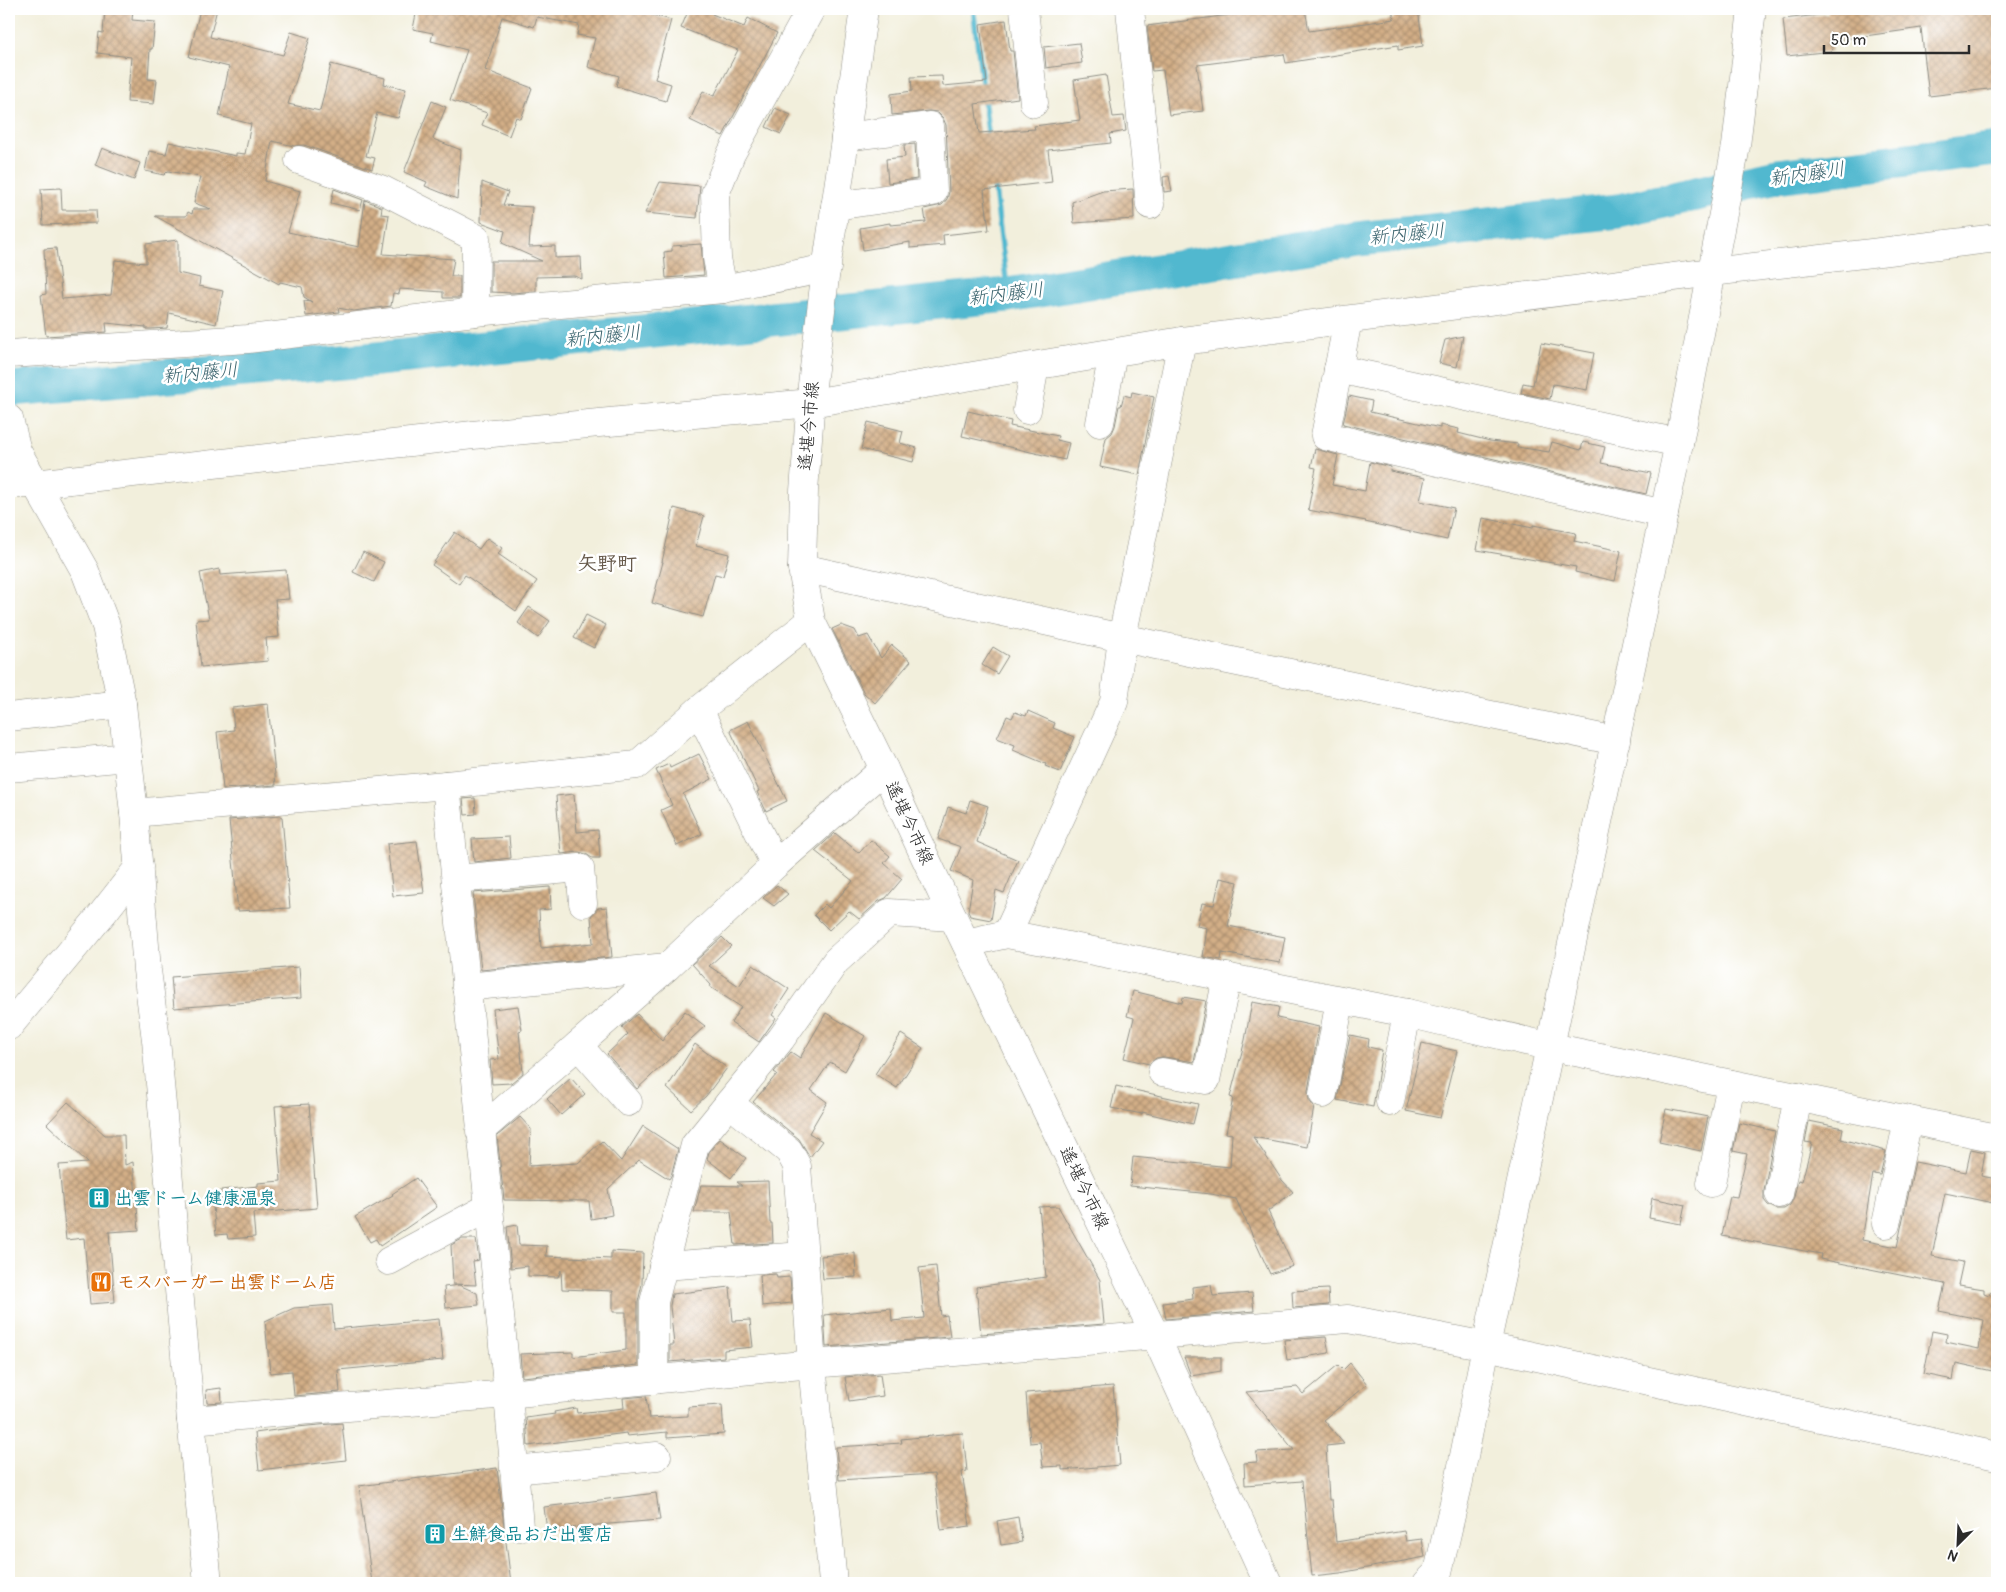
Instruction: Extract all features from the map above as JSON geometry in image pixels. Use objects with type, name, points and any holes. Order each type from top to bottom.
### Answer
[{"type":"street","points":[[723,289],[717,258],[716,194],[731,154],[811,9]]},
{"type":"street","name":"遙堪今市線","points":[[864,9],[835,206],[812,394],[804,491],[802,568],[810,621],[884,769],[953,917],[1155,1335],[1268,1583]]},
{"type":"street","points":[[1024,9],[1034,104]]},
{"type":"street","points":[[1130,9],[1150,205]]},
{"type":"street","points":[[1427,1583],[1438,1572],[1459,1481],[1486,1346],[1679,443],[1736,146],[1752,9]]},
{"type":"street","points":[[835,206],[933,192],[930,126],[845,136]]},
{"type":"street","points":[[299,160],[383,190],[476,238],[475,312]]},
{"type":"street","points":[[22,484],[482,434],[1035,366],[1182,342],[1348,320],[1713,263],[1997,238]]},
{"type":"street","points":[[9,354],[248,339],[475,312],[723,289],[826,273]]},
{"type":"street","points":[[1348,320],[1325,436],[1664,514]]},
{"type":"street","points":[[1008,934],[1114,702],[1122,638],[1182,342]]},
{"type":"street","points":[[1100,423],[1113,353]]},
{"type":"street","points":[[1027,410],[1035,366]]},
{"type":"street","points":[[1338,369],[1679,443]]},
{"type":"street","points":[[9,419],[17,451],[22,484],[85,571],[106,626],[122,704],[208,1583]]},
{"type":"street","points":[[802,568],[1122,638],[1616,741]]},
{"type":"street","points":[[134,813],[446,785],[637,765],[699,710],[810,621]]},
{"type":"street","points":[[9,717],[122,704]]},
{"type":"street","points":[[699,710],[774,865]]},
{"type":"street","points":[[9,768],[128,757]]},
{"type":"street","points":[[480,1131],[667,967],[774,865],[884,769]]},
{"type":"street","points":[[446,785],[520,1527]]},
{"type":"street","points":[[9,1026],[139,867]]},
{"type":"street","points":[[456,879],[580,868],[583,903]]},
{"type":"street","points":[[654,1380],[654,1302],[695,1145],[781,1039],[836,961],[889,913],[953,917]]},
{"type":"street","points":[[966,943],[1008,934],[1407,1013],[1550,1047],[1997,1138]]},
{"type":"street","points":[[466,987],[667,967]]},
{"type":"street","points":[[1162,1072],[1206,1080],[1227,977]]},
{"type":"street","points":[[1323,1094],[1340,1000]]},
{"type":"street","points":[[1390,1102],[1407,1013]]},
{"type":"street","points":[[578,1045],[628,1102]]},
{"type":"street","points":[[1711,1183],[1731,1084]]},
{"type":"street","points":[[1779,1194],[1798,1097]]},
{"type":"street","points":[[729,1103],[789,1151],[797,1166],[812,1364],[833,1583]]},
{"type":"street","points":[[1886,1224],[1908,1120]]},
{"type":"street","points":[[389,1261],[489,1207]]},
{"type":"street","points":[[663,1266],[804,1256]]},
{"type":"street","points":[[191,1420],[508,1394],[812,1364],[1348,1319],[1486,1346],[1997,1456]]},
{"type":"street","points":[[514,1470],[657,1456]]},
{"type":"building","points":[[105,9],[133,9],[132,20],[155,22],[152,49],[150,49],[148,79],[157,80],[154,104],[127,102],[131,57],[97,53],[99,32],[103,33]]},
{"type":"building","points":[[200,9],[217,9],[210,37],[283,55],[291,32],[310,38],[288,104],[320,111],[331,64],[385,78],[384,84],[406,89],[398,118],[377,113],[366,156],[375,158],[372,169],[304,145],[294,146],[272,141],[265,181],[300,191],[288,232],[359,247],[365,200],[382,207],[381,214],[389,215],[383,254],[454,259],[451,276],[460,276],[460,298],[443,298],[443,292],[400,289],[399,294],[393,293],[391,306],[354,311],[338,308],[339,312],[306,316],[304,301],[312,302],[304,297],[302,287],[280,282],[279,284],[155,216],[186,216],[188,212],[192,214],[193,209],[211,209],[194,203],[200,177],[168,171],[164,175],[145,171],[149,151],[166,154],[169,142],[236,156],[236,153],[245,154],[251,124],[219,116],[229,67],[189,57]]},
{"type":"building","points":[[417,9],[632,9],[671,20],[655,79],[671,84],[666,101],[616,86],[619,76],[588,67],[595,38],[577,35],[579,25],[537,17],[534,27],[502,17],[485,70],[532,88],[521,119],[516,117],[509,136],[482,125],[487,113],[450,100],[467,50],[431,41],[433,33],[413,29]]},
{"type":"building","points":[[689,9],[703,9],[744,27],[748,18],[777,33],[723,136],[690,120],[703,91],[714,96],[738,50],[681,28]]},
{"type":"building","points":[[1274,9],[1305,9],[1309,31],[1394,19],[1392,9],[1418,9],[1423,46],[1398,50],[1398,45],[1286,63],[1284,54],[1197,65],[1203,111],[1169,115],[1163,70],[1152,71],[1147,26]]},
{"type":"building","points":[[1828,9],[1997,9],[1997,88],[1929,96],[1921,28],[1830,41],[1832,51],[1787,56],[1783,19],[1828,14]]},
{"type":"building","points":[[1006,20],[1010,51],[1013,51],[1018,98],[975,104],[979,133],[1035,129],[1034,126],[1080,120],[1074,80],[1106,75],[1113,117],[1124,116],[1126,131],[1110,134],[1111,143],[1048,150],[1052,182],[984,190],[989,230],[943,235],[944,245],[910,248],[910,242],[863,250],[860,228],[890,223],[890,225],[926,222],[924,209],[942,205],[947,199],[949,192],[946,125],[943,118],[937,112],[929,111],[892,115],[891,94],[912,91],[911,77],[942,76],[943,86],[987,82],[980,24]]},
{"type":"building","points":[[1079,43],[1082,63],[1046,68],[1044,47]]},
{"type":"building","points":[[432,101],[446,107],[433,139],[461,150],[457,199],[425,186],[427,182],[404,172]]},
{"type":"building","points":[[775,108],[791,115],[781,134],[766,127]]},
{"type":"building","points":[[915,144],[917,179],[888,183],[886,159],[905,157],[904,145]]},
{"type":"building","points":[[102,148],[140,163],[134,180],[95,165]]},
{"type":"building","points":[[1169,176],[1172,191],[1164,192],[1163,177]]},
{"type":"building","points":[[482,182],[508,192],[503,205],[532,207],[529,247],[555,246],[555,258],[581,257],[582,279],[574,276],[536,277],[536,291],[491,292],[491,261],[542,261],[502,243],[505,231],[481,222]]},
{"type":"building","points":[[660,182],[700,186],[697,218],[645,213]]},
{"type":"building","points":[[61,188],[62,210],[96,210],[97,223],[43,225],[41,189]]},
{"type":"building","points":[[334,189],[363,200],[360,210],[331,203]]},
{"type":"building","points":[[1133,189],[1134,219],[1074,223],[1072,202],[1103,191]]},
{"type":"building","points":[[178,240],[178,273],[200,278],[199,286],[223,291],[216,324],[169,313],[167,328],[146,329],[146,327],[106,323],[107,332],[46,336],[41,295],[46,294],[44,249],[56,248],[62,299],[111,295],[115,260],[146,263],[146,244]]},
{"type":"building","points":[[701,244],[704,275],[666,278],[664,252],[672,251],[672,246]]},
{"type":"building","points":[[1463,336],[1457,367],[1439,363],[1445,340]]},
{"type":"building","points":[[1541,343],[1594,353],[1587,390],[1553,384],[1550,399],[1521,393],[1523,383],[1533,385]]},
{"type":"building","points":[[1132,392],[1154,397],[1139,475],[1100,467],[1106,438],[1112,433],[1115,426],[1119,406],[1121,406],[1124,395],[1131,397]]},
{"type":"building","points":[[1349,396],[1372,401],[1370,412],[1440,428],[1440,425],[1459,429],[1458,433],[1490,441],[1518,444],[1517,447],[1549,452],[1552,442],[1581,450],[1583,442],[1605,447],[1601,463],[1651,473],[1646,494],[1343,424]]},
{"type":"building","points":[[968,411],[1011,421],[1010,426],[1058,436],[1057,440],[1069,443],[1065,460],[962,436]]},
{"type":"building","points":[[868,422],[903,431],[900,443],[917,448],[913,462],[861,449]]},
{"type":"building","points":[[1315,449],[1338,455],[1332,485],[1365,491],[1370,462],[1391,467],[1390,471],[1425,478],[1420,501],[1454,508],[1447,540],[1308,510],[1316,468],[1311,467]]},
{"type":"building","points":[[674,508],[704,516],[696,546],[729,554],[723,576],[715,574],[703,617],[652,603]]},
{"type":"building","points":[[1483,518],[1533,528],[1533,525],[1576,533],[1574,541],[1621,551],[1615,581],[1575,572],[1576,567],[1477,550]]},
{"type":"building","points":[[455,532],[479,549],[487,538],[502,548],[498,554],[537,581],[516,611],[465,575],[459,584],[432,565]]},
{"type":"building","points":[[363,552],[384,562],[374,582],[353,572]]},
{"type":"building","points":[[219,569],[220,575],[286,570],[289,599],[275,600],[279,637],[266,638],[268,661],[201,667],[196,620],[209,619],[200,573]]},
{"type":"building","points":[[529,607],[550,621],[538,638],[518,623]]},
{"type":"building","points":[[586,615],[606,625],[594,648],[574,638]]},
{"type":"building","points":[[841,625],[855,630],[859,638],[868,635],[881,658],[892,645],[911,661],[875,703],[864,693],[832,629]]},
{"type":"building","points":[[993,647],[1008,656],[997,674],[982,665]]},
{"type":"building","points":[[268,704],[276,785],[223,789],[217,732],[234,730],[232,708]]},
{"type":"building","points":[[1028,711],[1055,723],[1053,728],[1075,737],[1060,772],[1013,750],[1015,745],[997,738],[1007,716],[1012,718],[1015,712],[1026,716]]},
{"type":"building","points":[[748,721],[787,801],[766,811],[757,792],[759,791],[730,730]]},
{"type":"building","points":[[699,754],[712,779],[683,794],[702,834],[677,846],[661,810],[672,805],[656,770],[669,764],[670,768]]},
{"type":"building","points":[[574,794],[577,832],[598,830],[600,858],[592,858],[579,852],[561,854],[556,796]]},
{"type":"building","points":[[475,798],[476,814],[465,815],[463,799]]},
{"type":"building","points":[[970,800],[988,806],[977,842],[1018,860],[1004,893],[996,890],[991,920],[970,916],[968,911],[973,880],[951,871],[961,847],[938,839],[948,807],[966,813]]},
{"type":"building","points":[[282,817],[290,908],[238,911],[229,820]]},
{"type":"building","points":[[835,833],[859,853],[871,840],[890,856],[884,863],[902,879],[886,898],[879,901],[859,919],[849,911],[829,930],[814,915],[825,904],[829,908],[853,881],[815,851]]},
{"type":"building","points":[[509,837],[511,858],[474,862],[472,839]]},
{"type":"building","points":[[417,841],[424,893],[393,896],[387,844]]},
{"type":"building","points":[[1220,878],[1238,882],[1228,926],[1285,937],[1280,963],[1222,953],[1221,960],[1203,957],[1207,928],[1197,926],[1202,903],[1214,905]]},
{"type":"building","points":[[777,885],[788,894],[774,906],[763,898]]},
{"type":"building","points":[[550,887],[551,909],[539,910],[541,948],[593,943],[591,916],[598,908],[607,907],[612,957],[481,970],[473,893]]},
{"type":"building","points":[[722,937],[731,946],[709,966],[739,986],[753,965],[789,989],[772,1015],[776,1018],[759,1042],[731,1023],[741,1007],[710,987],[711,985],[692,964]]},
{"type":"building","points":[[299,967],[301,998],[174,1008],[171,977]]},
{"type":"building","points":[[1133,991],[1182,1003],[1183,997],[1206,1001],[1194,1062],[1164,1057],[1156,1058],[1149,1064],[1124,1058],[1134,1018],[1127,1016]]},
{"type":"building","points":[[1252,1002],[1279,1007],[1277,1018],[1319,1027],[1308,1091],[1309,1100],[1314,1107],[1307,1147],[1253,1137],[1282,1180],[1293,1192],[1268,1211],[1293,1266],[1270,1274],[1236,1199],[1211,1194],[1130,1186],[1133,1157],[1230,1167],[1232,1134],[1226,1133],[1233,1098],[1230,1097],[1245,1040]]},
{"type":"building","points":[[518,1006],[522,1030],[519,1031],[523,1073],[511,1083],[492,1084],[490,1060],[499,1059],[493,1009]]},
{"type":"building","points":[[685,1011],[705,1026],[637,1089],[607,1054],[628,1034],[622,1027],[637,1014],[662,1041]]},
{"type":"building","points":[[826,1013],[865,1036],[845,1071],[830,1062],[811,1090],[827,1102],[809,1133],[822,1141],[810,1157],[799,1139],[753,1102],[777,1074],[774,1072],[791,1052],[800,1058]]},
{"type":"building","points":[[901,1034],[923,1048],[897,1088],[875,1074]]},
{"type":"building","points":[[1350,1035],[1369,1039],[1368,1047],[1382,1050],[1373,1107],[1337,1100]]},
{"type":"building","points":[[1422,1043],[1457,1051],[1440,1118],[1406,1111]]},
{"type":"building","points":[[695,1044],[727,1068],[706,1096],[691,1110],[667,1088]]},
{"type":"building","points":[[571,1078],[585,1094],[561,1115],[547,1099]]},
{"type":"building","points":[[1116,1086],[1198,1104],[1193,1124],[1142,1112],[1142,1114],[1111,1108]]},
{"type":"building","name":"出雲ドーム健康温泉","points":[[68,1102],[105,1135],[124,1135],[125,1165],[133,1162],[139,1230],[109,1232],[115,1302],[90,1304],[84,1238],[66,1240],[59,1165],[88,1163],[47,1124]]},
{"type":"building","points":[[309,1104],[317,1208],[253,1213],[255,1237],[228,1239],[227,1234],[216,1235],[213,1206],[222,1205],[221,1190],[258,1186],[258,1183],[281,1181],[275,1106]]},
{"type":"building","points":[[1666,1109],[1708,1117],[1701,1151],[1659,1142]]},
{"type":"building","points":[[520,1117],[531,1129],[529,1166],[578,1163],[602,1141],[621,1161],[643,1126],[678,1149],[671,1176],[669,1179],[639,1160],[608,1189],[612,1215],[591,1219],[589,1201],[504,1200],[497,1136]]},
{"type":"building","points":[[1809,1121],[1843,1128],[1841,1139],[1886,1151],[1880,1175],[1873,1174],[1862,1240],[1897,1247],[1915,1162],[1966,1172],[1971,1149],[1985,1152],[1981,1176],[1997,1179],[1993,1203],[1945,1193],[1932,1256],[1963,1262],[1958,1285],[1984,1289],[1984,1293],[1989,1295],[1990,1292],[1997,1293],[1997,1372],[1956,1363],[1953,1380],[1924,1374],[1932,1331],[1947,1334],[1946,1342],[1979,1349],[1984,1320],[1939,1311],[1945,1284],[1820,1259],[1821,1254],[1722,1236],[1730,1196],[1737,1197],[1747,1154],[1733,1151],[1739,1123],[1775,1131],[1764,1200],[1768,1205],[1776,1209],[1784,1209],[1790,1205],[1794,1197],[1798,1180],[1802,1181],[1812,1143],[1805,1142]]},
{"type":"building","points":[[720,1139],[746,1158],[731,1178],[707,1159],[709,1152]]},
{"type":"building","points":[[416,1178],[437,1207],[380,1246],[376,1239],[370,1242],[355,1217],[393,1195]]},
{"type":"building","points":[[768,1181],[773,1243],[735,1245],[731,1212],[694,1212],[701,1185],[742,1186],[737,1182]]},
{"type":"building","points":[[1652,1198],[1685,1205],[1681,1224],[1649,1218]]},
{"type":"building","points":[[1058,1206],[1100,1280],[1104,1324],[981,1334],[976,1287],[1046,1277],[1039,1207]]},
{"type":"building","points":[[517,1225],[519,1245],[547,1246],[546,1256],[611,1259],[611,1251],[643,1253],[642,1284],[638,1302],[638,1365],[522,1377],[520,1354],[573,1352],[573,1357],[626,1350],[626,1312],[613,1312],[613,1291],[562,1289],[561,1270],[558,1277],[528,1276],[528,1266],[511,1268],[507,1227]]},
{"type":"building","points":[[462,1239],[476,1239],[479,1260],[473,1261],[476,1285],[453,1284],[451,1245]]},
{"type":"building","points":[[855,1253],[856,1277],[823,1279],[821,1256]]},
{"type":"building","points":[[936,1266],[941,1316],[947,1315],[950,1337],[826,1347],[824,1315],[891,1308],[892,1321],[924,1318],[919,1268]]},
{"type":"building","points":[[776,1274],[777,1278],[790,1277],[792,1303],[762,1306],[760,1275]]},
{"type":"building","points":[[459,1285],[477,1293],[479,1305],[446,1308],[444,1287]]},
{"type":"building","points":[[1211,1285],[1213,1296],[1252,1293],[1254,1311],[1166,1319],[1163,1303],[1193,1299],[1192,1287]]},
{"type":"building","points":[[730,1287],[733,1321],[750,1320],[753,1347],[724,1350],[724,1357],[670,1362],[670,1345],[674,1345],[670,1306],[672,1294]]},
{"type":"building","points":[[1328,1289],[1329,1305],[1293,1308],[1292,1291]]},
{"type":"building","points":[[332,1305],[334,1329],[439,1319],[443,1360],[338,1370],[340,1392],[294,1396],[292,1371],[270,1373],[265,1321],[294,1308]]},
{"type":"building","points":[[1326,1337],[1329,1353],[1287,1360],[1284,1340]]},
{"type":"building","points":[[1184,1357],[1221,1357],[1221,1371],[1191,1376]]},
{"type":"building","points":[[1350,1363],[1367,1384],[1324,1420],[1344,1444],[1326,1446],[1329,1500],[1332,1500],[1336,1542],[1404,1531],[1406,1541],[1422,1539],[1425,1557],[1340,1573],[1312,1576],[1302,1481],[1245,1485],[1244,1463],[1257,1462],[1256,1452],[1294,1450],[1246,1392],[1297,1387],[1303,1394],[1338,1365],[1343,1370]]},
{"type":"building","points":[[880,1374],[883,1396],[849,1401],[845,1377]]},
{"type":"building","points":[[1113,1386],[1120,1465],[1062,1470],[1062,1466],[1043,1467],[1040,1442],[1030,1443],[1026,1393]]},
{"type":"building","points":[[221,1388],[222,1402],[207,1403],[206,1390]]},
{"type":"building","points":[[646,1396],[649,1418],[688,1416],[688,1407],[722,1405],[724,1434],[667,1438],[667,1432],[627,1436],[626,1433],[528,1446],[526,1418],[555,1414],[554,1412],[576,1408],[577,1413],[624,1408],[623,1398]]},
{"type":"building","points":[[342,1423],[346,1460],[259,1470],[255,1433]]},
{"type":"building","points":[[963,1433],[967,1471],[962,1472],[970,1526],[941,1530],[934,1474],[839,1480],[836,1447],[902,1443],[901,1439]]},
{"type":"building","name":"生鮮食品おだ出雲店","points":[[497,1468],[511,1583],[372,1583],[359,1486]]},
{"type":"building","points":[[656,1493],[660,1520],[547,1531],[544,1507]]},
{"type":"building","points":[[1018,1517],[1022,1542],[1001,1545],[997,1521]]},
{"type":"waterway","points":[[974,15],[989,140]]},
{"type":"waterway","name":"新内藤川","points":[[9,389],[367,360],[1008,295],[1358,239],[1619,211],[1777,176],[1997,149]]},
{"type":"waterway","points":[[994,181],[1008,295]]},
{"type":"place","name":"出雲ドーム健康温泉","points":[[99,1198]]},
{"type":"place","name":"モスバーガー 出雲ドーム店","points":[[101,1282]]},
{"type":"place","name":"生鮮食品おだ出雲店","points":[[435,1534]]},
{"type":"district","name":"矢野町","points":[[607,563]]}]
